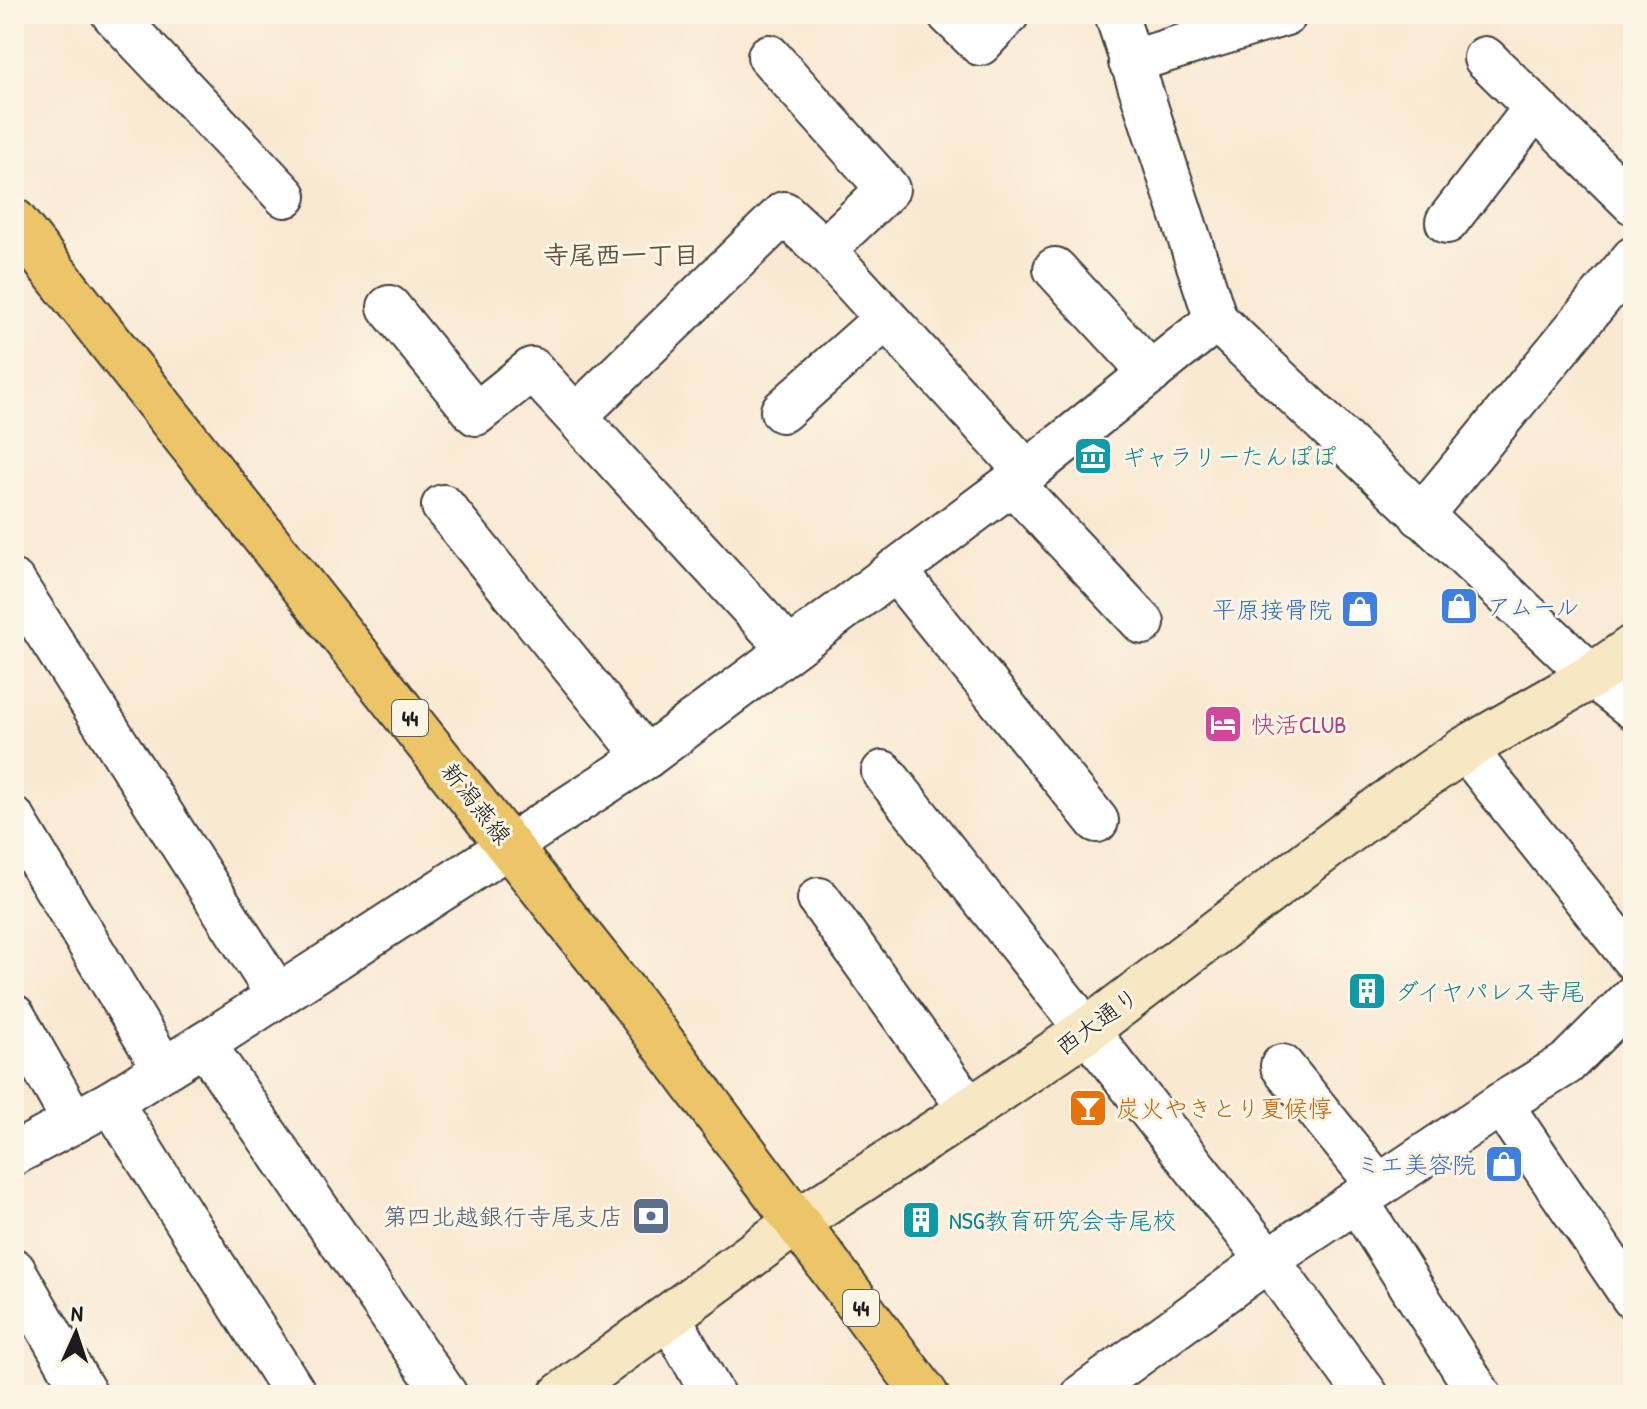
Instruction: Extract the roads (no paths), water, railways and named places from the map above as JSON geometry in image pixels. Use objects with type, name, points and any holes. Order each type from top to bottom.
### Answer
[{"type":"main road","name":"新潟燕線","points":[[15,225],[510,845],[798,1221],[926,1395]]},
{"type":"street","points":[[113,14],[285,196]]},
{"type":"street","points":[[949,14],[980,44],[1008,14]]},
{"type":"street","points":[[1116,14],[1216,320],[1592,676],[1633,708]]},
{"type":"street","points":[[1130,62],[1286,14]]},
{"type":"street","points":[[769,56],[888,189],[824,250]]},
{"type":"street","points":[[1485,58],[1633,203]]},
{"type":"street","points":[[1447,222],[1535,108]]},
{"type":"street","points":[[577,415],[784,213],[824,250],[885,319],[1143,623]]},
{"type":"street","points":[[1421,516],[1633,258]]},
{"type":"street","points":[[1055,269],[1151,373]]},
{"type":"street","points":[[389,307],[476,414],[532,369],[789,649]]},
{"type":"street","points":[[782,411],[885,319]]},
{"type":"street","points":[[14,1154],[111,1102],[204,1044],[646,757],[1019,478],[1216,320]]},
{"type":"street","points":[[443,506],[646,757]]},
{"type":"street","points":[[895,570],[1097,821]]},
{"type":"street","points":[[14,582],[278,996]]},
{"type":"street","name":"西大通り","points":[[561,1395],[798,1221],[1086,1031],[1382,806],[1465,749],[1592,676],[1633,647]]},
{"type":"street","points":[[1465,749],[1633,959]]},
{"type":"street","points":[[883,772],[1268,1260],[1367,1395]]},
{"type":"street","points":[[14,819],[164,1069]]},
{"type":"street","points":[[819,899],[970,1110]]},
{"type":"street","points":[[1083,1395],[1268,1260],[1566,1064],[1633,997]]},
{"type":"street","points":[[14,1016],[74,1122]]},
{"type":"street","points":[[204,1044],[446,1395]]},
{"type":"street","points":[[1282,1066],[1368,1194],[1480,1395]]},
{"type":"street","points":[[111,1102],[296,1395]]},
{"type":"street","points":[[1501,1104],[1633,1298]]},
{"type":"street","points":[[14,1270],[86,1395]]},
{"type":"street","points":[[669,1316],[713,1395]]},
{"type":"place","name":"ギャラリーたんぽぽ","points":[[1093,456]]},
{"type":"place","name":"アムール","points":[[1459,606]]},
{"type":"place","name":"平原接骨院","points":[[1360,609]]},
{"type":"place","name":"快活CLUB","points":[[1223,724]]},
{"type":"place","name":"ダイヤパレス寺尾","points":[[1367,991]]},
{"type":"place","name":"炭火やきとり夏候惇","points":[[1088,1108]]},
{"type":"place","name":"ミエ美容院","points":[[1504,1164]]},
{"type":"place","name":"第四北越銀行寺尾支店","points":[[651,1216]]},
{"type":"place","name":"NSG教育研究会寺尾校","points":[[921,1220]]},
{"type":"district","name":"寺尾西一丁目","points":[[621,254]]}]
